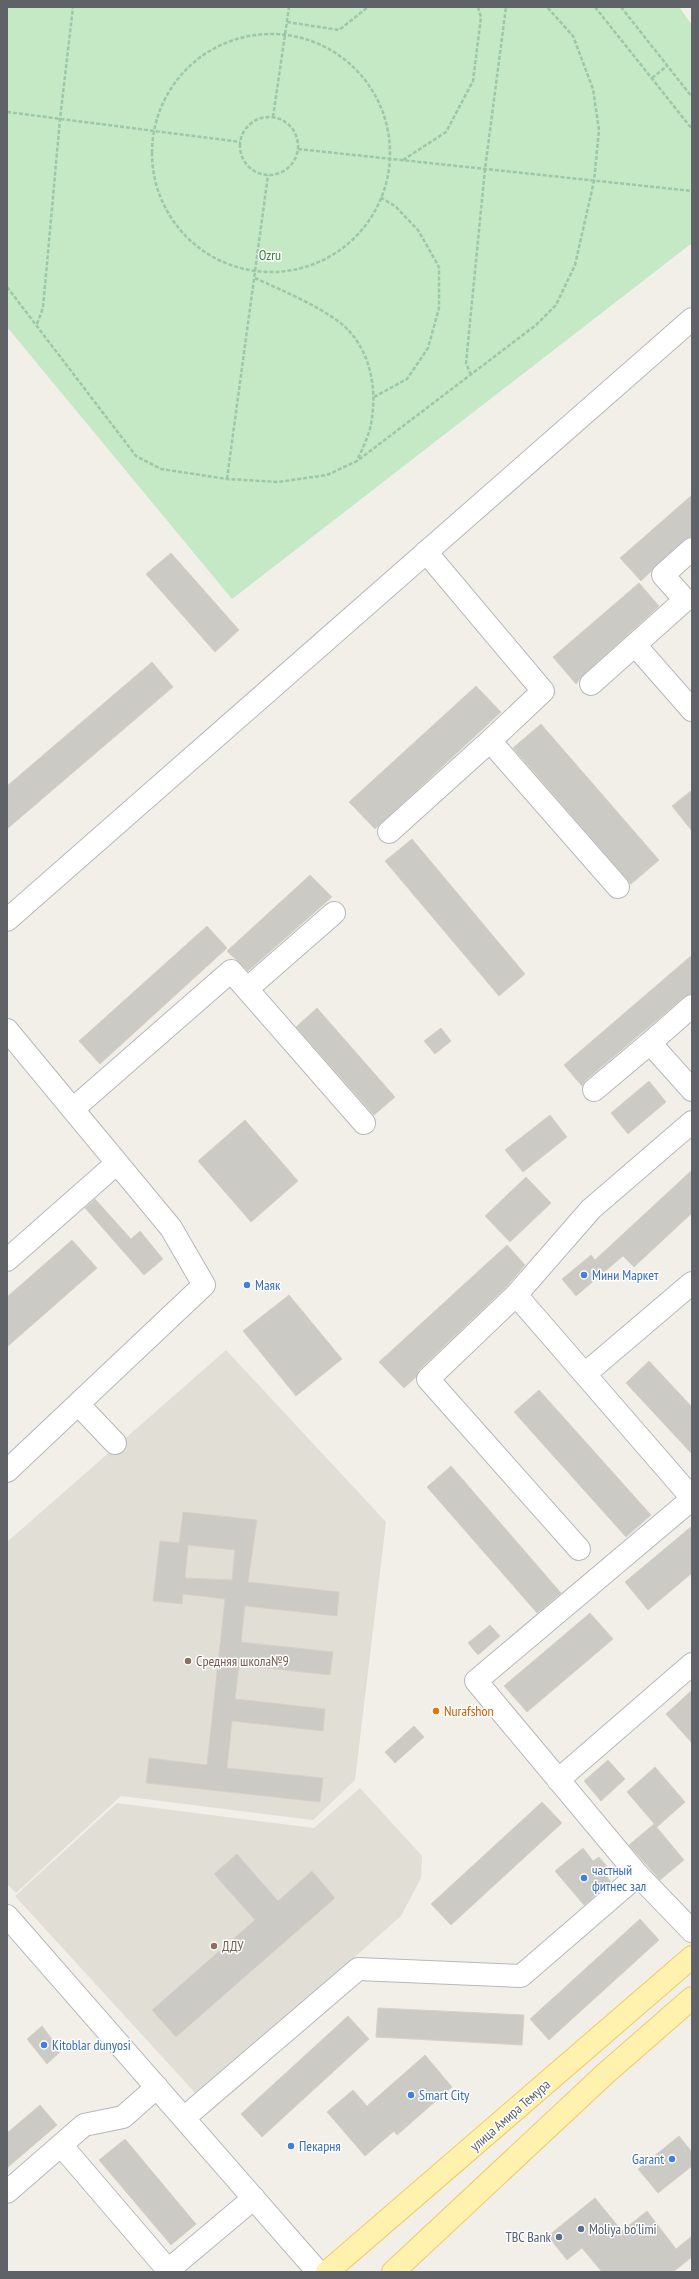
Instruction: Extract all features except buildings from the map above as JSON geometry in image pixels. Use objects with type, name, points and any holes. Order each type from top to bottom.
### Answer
[{"type":"main road","name":"улица Амира Темура","points":[[327,2272],[692,1957]]},
{"type":"main road","points":[[394,2272],[606,2073],[692,1998]]},
{"type":"street","points":[[7,920],[692,318]]},
{"type":"street","points":[[591,684],[685,600],[664,575],[692,549]]},
{"type":"street","points":[[389,832],[543,691],[426,552]]},
{"type":"street","points":[[635,645],[692,710]]},
{"type":"street","points":[[490,741],[618,887]]},
{"type":"street","points":[[247,989],[334,913]]},
{"type":"street","points":[[73,1109],[231,971],[364,1123]]},
{"type":"street","points":[[594,1090],[692,1006]]},
{"type":"street","points":[[7,1030],[171,1228],[204,1285],[7,1471]]},
{"type":"street","points":[[650,1043],[692,1090]]},
{"type":"street","points":[[579,1550],[428,1379],[516,1295],[591,1209],[692,1122]]},
{"type":"street","points":[[7,1260],[117,1163]]},
{"type":"street","points":[[585,1374],[692,1283]]},
{"type":"street","points":[[516,1295],[692,1498],[476,1681],[638,1875],[692,1931]]},
{"type":"street","points":[[78,1404],[115,1443]]},
{"type":"street","points":[[558,1780],[692,1664]]},
{"type":"street","points":[[184,2118],[358,1969],[521,1976],[638,1875]]},
{"type":"street","points":[[7,1916],[318,2272]]},
{"type":"street","points":[[7,2192],[84,2125],[123,2117],[157,2087]]},
{"type":"street","points":[[61,2145],[167,2271],[254,2198]]},
{"type":"path","points":[[37,324],[43,308],[60,119],[73,7]]},
{"type":"path","points":[[273,117],[289,7]]},
{"type":"path","points":[[287,22],[339,30],[368,7]]},
{"type":"path","points":[[402,160],[446,132],[473,81],[481,17],[478,7]]},
{"type":"path","points":[[471,375],[466,363],[485,169],[506,7]]},
{"type":"path","points":[[7,287],[37,324],[136,456],[161,469],[227,479],[278,482],[326,474],[357,461],[536,325],[556,305],[574,265],[594,181],[599,130],[593,89],[573,36],[547,7]]},
{"type":"path","points":[[595,7],[692,129]]},
{"type":"path","points":[[621,7],[692,97]]},
{"type":"path","points":[[285,34],[325,46],[355,68],[377,98],[389,134],[391,159],[377,207],[355,237],[324,259],[288,271],[255,273],[212,256],[180,230],[159,195],[151,154],[157,113],[177,77],[209,50],[247,35],[285,34]]},
{"type":"path","points":[[652,78],[667,66]]},
{"type":"path","points":[[7,112],[240,142]]},
{"type":"path","points":[[273,117],[289,125],[296,136],[298,149],[295,157],[284,170],[268,175],[258,173],[247,164],[240,152],[240,142],[242,133],[255,120],[273,117]]},
{"type":"path","points":[[298,149],[692,192]]},
{"type":"path","points":[[227,479],[268,175]]},
{"type":"path","points":[[374,397],[407,379],[428,348],[439,308],[439,266],[418,230],[395,206],[380,196]]},
{"type":"path","points":[[255,278],[300,299],[324,313],[350,332],[370,364],[374,397],[371,425],[357,461]]},
{"type":"shaded area","name":"Средняя школа№9","points":[[226,1350],[386,1522],[355,1780],[313,1820],[121,1796],[16,1893],[7,1884],[7,1542]]},
{"type":"shaded area","name":"ДДУ","points":[[360,1788],[422,1856],[421,1878],[401,1916],[198,2096],[15,1896],[117,1803],[314,1828]]},
{"type":"green space","name":"Ozru","points":[[7,7],[679,7],[692,25],[692,243],[232,599],[7,327]]},
{"type":"place","name":"Мини Маркет","points":[[584,1275]]},
{"type":"place","name":"Маяк","points":[[247,1285]]},
{"type":"place","name":"Средняя школа№9","points":[[188,1661]]},
{"type":"place","name":"Nurafshon","points":[[436,1711]]},
{"type":"place","name":"частный фитнес зал","points":[[584,1878]]},
{"type":"place","name":"ДДУ","points":[[214,1946]]},
{"type":"place","name":"Kitoblar dunyosi","points":[[44,2045]]},
{"type":"place","name":"Smart City","points":[[411,2095]]},
{"type":"place","name":"Пекарня","points":[[291,2146]]},
{"type":"place","name":"Garant","points":[[672,2159]]},
{"type":"place","name":"Moliya bo'limi","points":[[581,2229]]},
{"type":"place","name":"TBC Bank","points":[[559,2237]]}]
